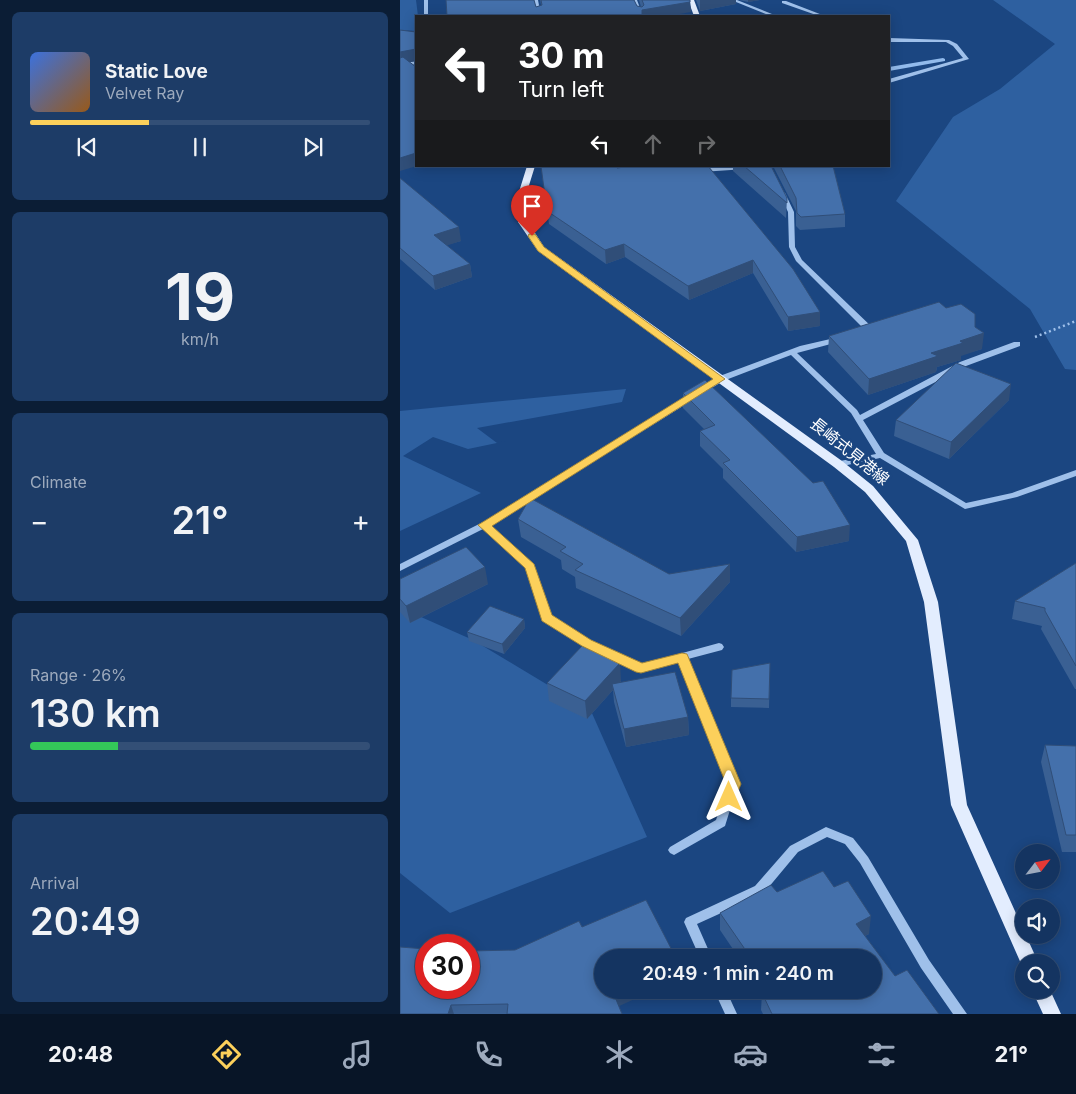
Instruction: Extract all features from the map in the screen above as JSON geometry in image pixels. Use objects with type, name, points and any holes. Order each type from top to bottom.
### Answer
[{"type":"main road","points":[[691,0],[697,15]]},
{"type":"main road","name":"長崎式見港線","points":[[531,167],[522,194],[523,222],[541,249],[838,464],[869,489],[912,540],[931,602],[959,805],[1025,954]]},
{"type":"main road","points":[[1045,999],[1052,1014]]},
{"type":"street","points":[[426,0],[426,15]]},
{"type":"street","points":[[536,0],[539,15]]},
{"type":"street","points":[[635,0],[641,15]]},
{"type":"street","points":[[733,0],[772,15]]},
{"type":"street","points":[[784,2],[820,15]]},
{"type":"street","points":[[890,40],[947,41],[955,45],[966,59],[890,82]]},
{"type":"street","points":[[400,66],[415,63]]},
{"type":"street","points":[[690,170],[742,167]]},
{"type":"street","points":[[780,189],[792,212],[792,247],[799,261],[872,331],[864,333]]},
{"type":"street","points":[[400,568],[484,525],[720,379],[792,352],[846,338]]},
{"type":"street","points":[[858,419],[963,364],[1016,344]]},
{"type":"street","points":[[792,352],[854,412],[881,455],[965,506],[1014,496],[1076,473]]},
{"type":"street","points":[[838,464],[881,455]]},
{"type":"street","points":[[484,525],[530,566],[546,618],[586,643],[641,668],[719,648]]},
{"type":"street","points":[[674,850],[721,823],[733,784],[682,657]]},
{"type":"street","points":[[702,949],[690,922],[759,890],[794,849],[826,832],[849,841],[864,860],[925,964],[960,1014]]},
{"type":"street","points":[[724,999],[731,1014]]},
{"type":"path","points":[[1016,344],[1076,321]]},
{"type":"shaded area","points":[[400,0],[416,0],[418,15],[415,15],[415,31],[400,30]]},
{"type":"shaded area","points":[[993,0],[1076,0],[1076,370],[1065,369],[1030,309],[896,201],[953,117],[1000,89],[1055,44]]},
{"type":"shaded area","points":[[626,389],[622,402],[477,428],[497,443],[531,436],[468,449],[433,437],[403,456],[481,493],[400,531],[400,411]]},
{"type":"shaded area","points":[[400,611],[412,613],[473,640],[591,711],[647,837],[450,913],[400,873]]},
{"type":"building","points":[[446,0],[534,0],[536,7],[542,5],[541,0],[634,0],[637,6],[642,7],[644,5],[642,0],[690,0],[690,2],[642,10],[642,15],[447,15]]},
{"type":"building","points":[[400,30],[415,32],[415,49],[400,52]]},
{"type":"building","points":[[403,57],[415,66],[415,153],[400,158],[400,58]]},
{"type":"building","points":[[541,167],[709,167],[793,269],[820,312],[788,317],[753,260],[688,286],[624,244],[605,250],[547,211]]},
{"type":"building","points":[[745,167],[772,167],[787,198],[787,203]]},
{"type":"building","points":[[780,167],[833,167],[845,214],[801,217],[797,213],[796,198]]},
{"type":"building","points":[[400,178],[459,227],[434,235],[470,264],[433,276],[400,248]]},
{"type":"building","points":[[939,302],[946,308],[961,304],[975,314],[975,327],[984,333],[960,341],[963,343],[931,353],[938,356],[869,379],[829,336]]},
{"type":"building","points":[[956,363],[1011,384],[951,442],[896,420]]},
{"type":"building","points":[[705,380],[813,483],[823,481],[850,525],[797,537],[723,463],[730,460],[700,431],[715,425],[683,393]]},
{"type":"building","points":[[530,498],[669,574],[730,564],[680,618],[575,570],[583,564],[560,551],[566,547],[518,519]]},
{"type":"building","points":[[466,547],[485,567],[406,606],[400,599],[400,579]]},
{"type":"building","points":[[1076,563],[1076,666],[1045,608],[1015,601]]},
{"type":"building","points":[[490,606],[524,619],[502,644],[467,632]]},
{"type":"building","points":[[582,646],[620,663],[585,701],[547,683]]},
{"type":"building","points":[[770,663],[769,699],[731,698],[732,670]]},
{"type":"building","points":[[675,672],[688,717],[624,729],[612,684]]},
{"type":"building","points":[[1045,745],[1076,746],[1076,835],[1066,835]]},
{"type":"building","points":[[823,871],[834,887],[848,881],[871,916],[856,924],[875,949],[745,949],[720,913],[771,885],[777,892]]},
{"type":"building","points":[[646,900],[671,949],[594,949],[594,999],[616,999],[622,1014],[507,1014],[508,1004],[451,1005],[448,1014],[400,1014],[400,947],[415,948],[415,999],[480,999],[480,951],[515,950],[579,921],[582,927]]},
{"type":"building","points":[[882,959],[895,976],[907,970],[939,1014],[772,1014],[765,999],[882,999]]},
{"type":"waterway","points":[[890,69],[943,60]]},
{"type":"route","points":[[532,236],[541,249],[720,379],[484,525],[530,566],[546,618],[586,643],[641,668],[682,657],[733,784],[729,797]]}]
